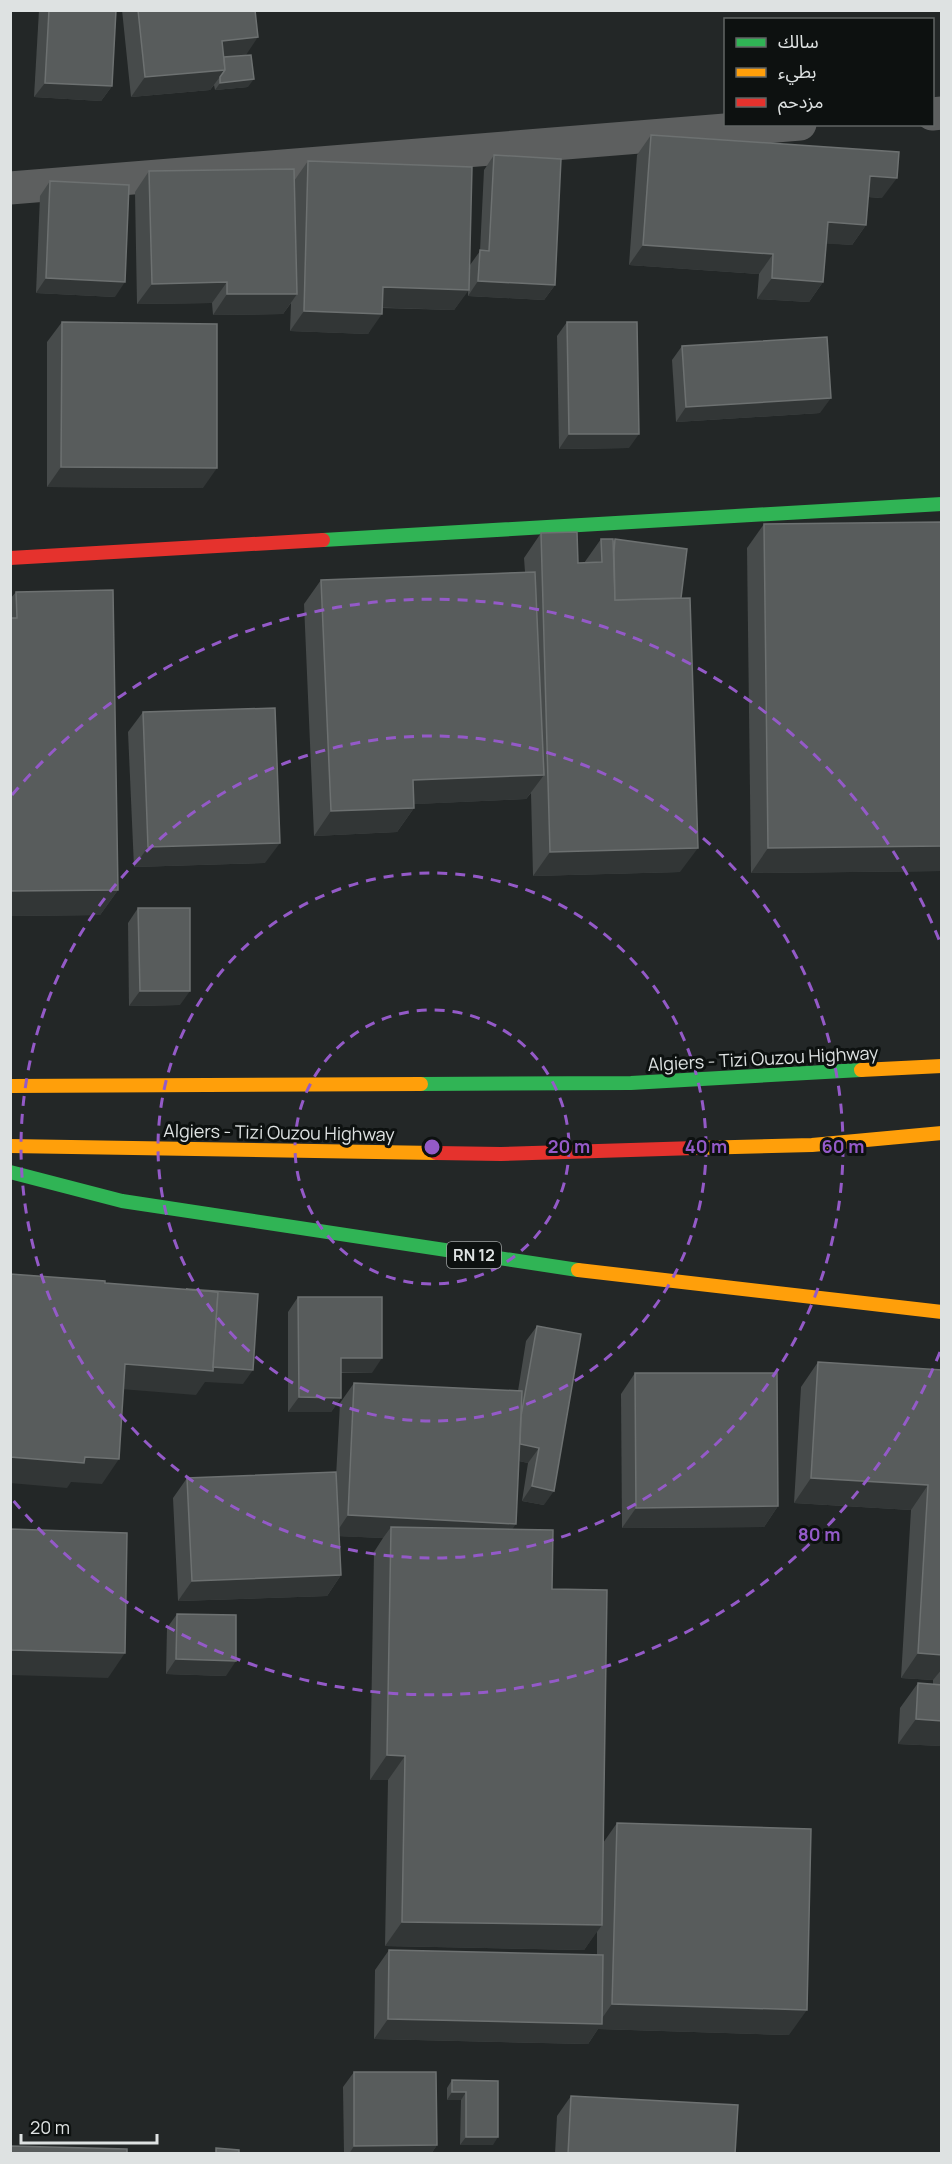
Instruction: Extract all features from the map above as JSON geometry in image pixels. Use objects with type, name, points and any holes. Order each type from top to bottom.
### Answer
[{"type":"main road","points":[[10,558],[942,504]]},
{"type":"main road","name":"Algiers - Tizi Ouzou Highway","points":[[10,1086],[631,1083],[942,1066]]},
{"type":"main road","name":"Algiers - Tizi Ouzou Highway","points":[[10,1146],[501,1154],[812,1145],[942,1134]]},
{"type":"main road","name":"RN 12","points":[[10,1172],[122,1201],[357,1238],[600,1273],[942,1312]]},
{"type":"street","points":[[10,188],[775,126]]},
{"type":"building","points":[[49,10],[116,10],[112,86],[45,83]]},
{"type":"building","points":[[138,10],[255,10],[258,37],[222,41],[225,70],[145,77]]},
{"type":"building","points":[[251,55],[254,79],[220,83],[220,77],[225,70],[224,57]]},
{"type":"building","points":[[651,135],[899,152],[897,178],[870,176],[866,225],[828,222],[823,282],[772,278],[773,254],[643,245]]},
{"type":"building","points":[[494,155],[561,159],[555,285],[478,281],[480,250],[489,251]]},
{"type":"building","points":[[308,161],[472,167],[469,290],[383,287],[382,314],[304,311]]},
{"type":"building","points":[[294,169],[297,294],[227,294],[227,282],[152,284],[149,171]]},
{"type":"building","points":[[50,181],[129,185],[125,282],[46,278]]},
{"type":"building","points":[[62,322],[217,324],[217,468],[61,467]]},
{"type":"building","points":[[567,322],[637,322],[639,434],[569,434]]},
{"type":"building","points":[[827,337],[831,398],[686,407],[682,346]]},
{"type":"building","points":[[942,522],[942,846],[768,848],[764,524]]},
{"type":"building","points":[[577,532],[578,563],[602,562],[601,539],[613,539],[615,600],[690,598],[698,848],[550,852],[541,533]]},
{"type":"building","points":[[615,539],[687,549],[681,598],[615,600]]},
{"type":"building","points":[[535,572],[544,775],[413,780],[414,808],[331,811],[321,580]]},
{"type":"building","points":[[113,590],[118,890],[10,891],[10,618],[17,618],[16,592]]},
{"type":"building","points":[[275,708],[280,843],[148,847],[143,712]]},
{"type":"building","points":[[138,908],[190,908],[190,991],[140,991]]},
{"type":"building","points":[[10,1274],[218,1292],[213,1371],[125,1364],[119,1459],[85,1457],[84,1463],[10,1457]]},
{"type":"building","points":[[186,1289],[258,1294],[253,1370],[213,1367],[218,1292]]},
{"type":"building","points":[[298,1297],[382,1297],[382,1358],[341,1358],[341,1398],[299,1397]]},
{"type":"building","points":[[537,1326],[581,1334],[554,1491],[532,1486],[539,1448],[520,1444],[521,1416]]},
{"type":"building","points":[[818,1362],[942,1370],[942,1655],[918,1653],[928,1485],[811,1478]]},
{"type":"building","points":[[635,1373],[777,1373],[778,1506],[636,1508]]},
{"type":"building","points":[[354,1383],[522,1391],[516,1524],[348,1515]]},
{"type":"building","points":[[336,1472],[341,1575],[192,1581],[187,1478]]},
{"type":"building","points":[[391,1527],[553,1530],[552,1589],[607,1590],[602,1925],[402,1922],[405,1756],[387,1755]]},
{"type":"building","points":[[10,1529],[127,1533],[125,1653],[10,1650]]},
{"type":"building","points":[[177,1614],[236,1615],[236,1661],[176,1659]]},
{"type":"building","points":[[918,1683],[942,1685],[942,1721],[916,1719]]},
{"type":"building","points":[[617,1823],[811,1829],[807,2010],[612,2004]]},
{"type":"building","points":[[389,1950],[603,1955],[602,2024],[388,2019]]},
{"type":"building","points":[[354,2072],[436,2072],[437,2145],[354,2146]]},
{"type":"building","points":[[452,2080],[498,2081],[498,2137],[466,2137],[466,2092],[452,2092]]},
{"type":"building","points":[[571,2096],[738,2105],[735,2154],[568,2154]]},
{"type":"building","points":[[10,2146],[127,2149],[127,2154],[10,2154]]},
{"type":"building","points":[[216,2148],[239,2150],[239,2154],[216,2154]]},
{"type":"traffic: fast","points":[[323,540],[942,504]]},
{"type":"traffic: fast","points":[[421,1084],[631,1083],[861,1070]]},
{"type":"traffic: fast","points":[[10,1172],[122,1201],[578,1270]]},
{"type":"traffic: slow","points":[[861,1070],[942,1066]]},
{"type":"traffic: slow","points":[[10,1086],[421,1084]]},
{"type":"traffic: slow","points":[[696,1148],[812,1145],[942,1133]]},
{"type":"traffic: slow","points":[[10,1146],[436,1153]]},
{"type":"traffic: slow","points":[[578,1270],[942,1312]]},
{"type":"traffic: jam","points":[[10,558],[323,540]]},
{"type":"traffic: jam","points":[[436,1153],[501,1154],[696,1148]]}]
